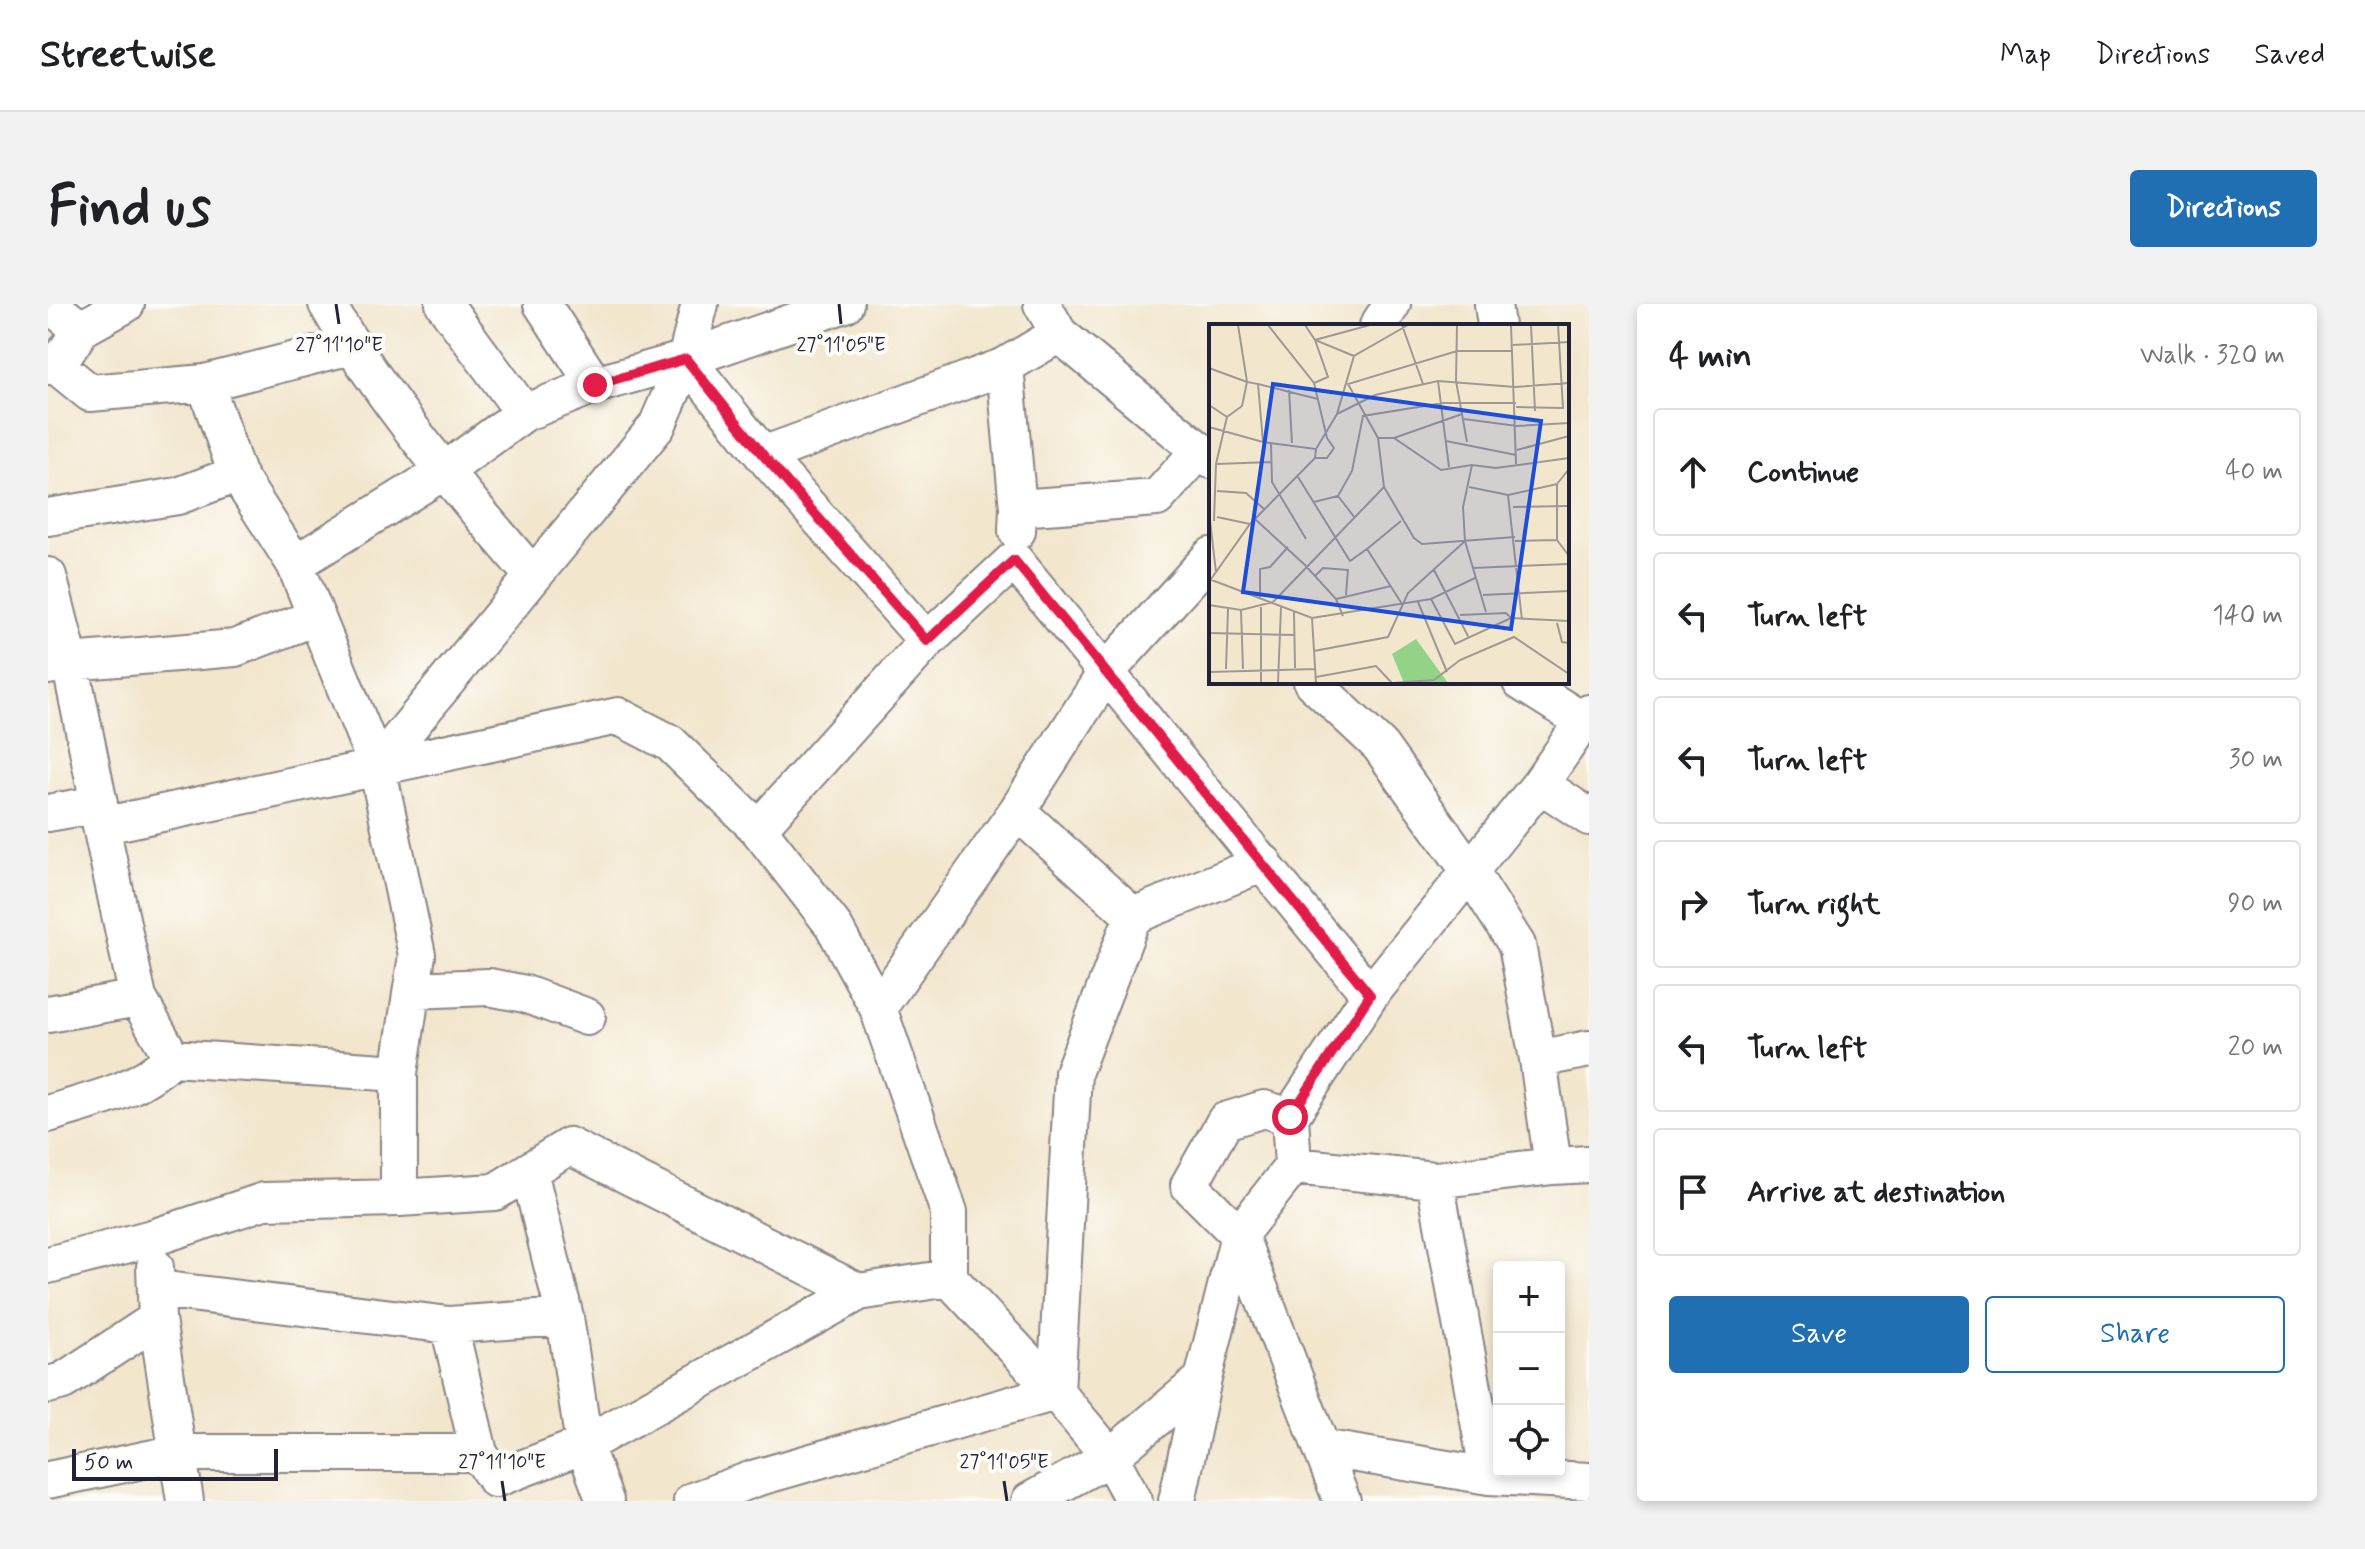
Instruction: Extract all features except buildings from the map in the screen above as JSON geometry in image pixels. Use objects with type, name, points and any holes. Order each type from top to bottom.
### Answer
[{"type":"street","points":[[48,304],[81,329]]},
{"type":"street","points":[[126,304],[81,329],[52,366],[90,393],[205,383],[351,346]]},
{"type":"street","points":[[327,304],[351,346],[443,472],[533,576]]},
{"type":"street","points":[[444,304],[524,413]]},
{"type":"street","points":[[542,304],[595,385]]},
{"type":"street","points":[[377,766],[657,426],[686,359],[700,304]]},
{"type":"street","points":[[295,564],[443,472],[524,413],[595,385],[686,359],[845,304]]},
{"type":"street","points":[[1379,324],[1392,304]]},
{"type":"street","points":[[1493,304],[1496,324]]},
{"type":"street","points":[[763,455],[1005,366],[1050,319],[1205,455],[1157,498],[1018,508]]},
{"type":"street","points":[[686,359],[763,455],[927,641]]},
{"type":"street","points":[[758,829],[927,641],[1014,560],[1018,508],[1005,366]]},
{"type":"street","points":[[205,383],[237,474],[295,564],[377,766],[417,955],[399,1073],[399,1198]]},
{"type":"street","points":[[48,517],[178,496],[237,474]]},
{"type":"street","points":[[878,1008],[1017,811],[1107,671],[1209,558]]},
{"type":"street","points":[[1014,560],[1370,995]]},
{"type":"street","points":[[48,576],[59,664],[100,815],[138,998],[172,1058]]},
{"type":"street","points":[[59,664],[235,648],[316,617]]},
{"type":"street","points":[[1314,684],[1380,746],[1469,870],[1517,945],[1553,1166]]},
{"type":"street","points":[[1177,1501],[1239,1235],[1293,1166],[1290,1117],[1370,995],[1540,784],[1586,717],[1525,684]]},
{"type":"street","points":[[48,813],[100,815],[377,766],[618,716],[670,743],[758,829],[833,925],[878,1008],[949,1212],[949,1278],[1056,1392],[1110,1457],[1134,1501]]},
{"type":"street","points":[[1540,784],[1589,817]]},
{"type":"street","points":[[1017,811],[1133,916]]},
{"type":"street","points":[[1056,1392],[1073,1073],[1133,916],[1264,863]]},
{"type":"street","points":[[412,990],[489,987],[525,994],[587,1017]]},
{"type":"street","points":[[48,1014],[138,998]]},
{"type":"street","points":[[1538,1059],[1589,1049]]},
{"type":"street","points":[[48,1114],[135,1087],[172,1058],[399,1073]]},
{"type":"street","points":[[1290,1117],[1264,1109],[1225,1121],[1189,1185],[1239,1235],[1342,1501]]},
{"type":"street","points":[[48,1265],[152,1238],[264,1201],[495,1192],[569,1146],[859,1292]]},
{"type":"street","points":[[1293,1166],[1435,1180],[1589,1164]]},
{"type":"street","points":[[529,1171],[565,1317],[584,1445],[605,1501]]},
{"type":"street","points":[[1435,1180],[1489,1476]]},
{"type":"street","points":[[152,1238],[157,1304],[185,1501]]},
{"type":"street","points":[[48,1480],[177,1453],[493,1478],[584,1445],[859,1292],[949,1278]]},
{"type":"street","points":[[48,1385],[63,1381],[157,1304],[449,1325],[565,1317]]},
{"type":"street","points":[[449,1325],[493,1478]]},
{"type":"street","points":[[1030,1501],[1110,1457],[1203,1379]]},
{"type":"street","points":[[692,1501],[756,1478],[1056,1392]]},
{"type":"street","points":[[1322,1448],[1489,1476],[1589,1481]]},
{"type":"route","points":[[595,385],[686,359],[763,455],[927,641],[1014,560],[1370,995],[1290,1117]]}]
